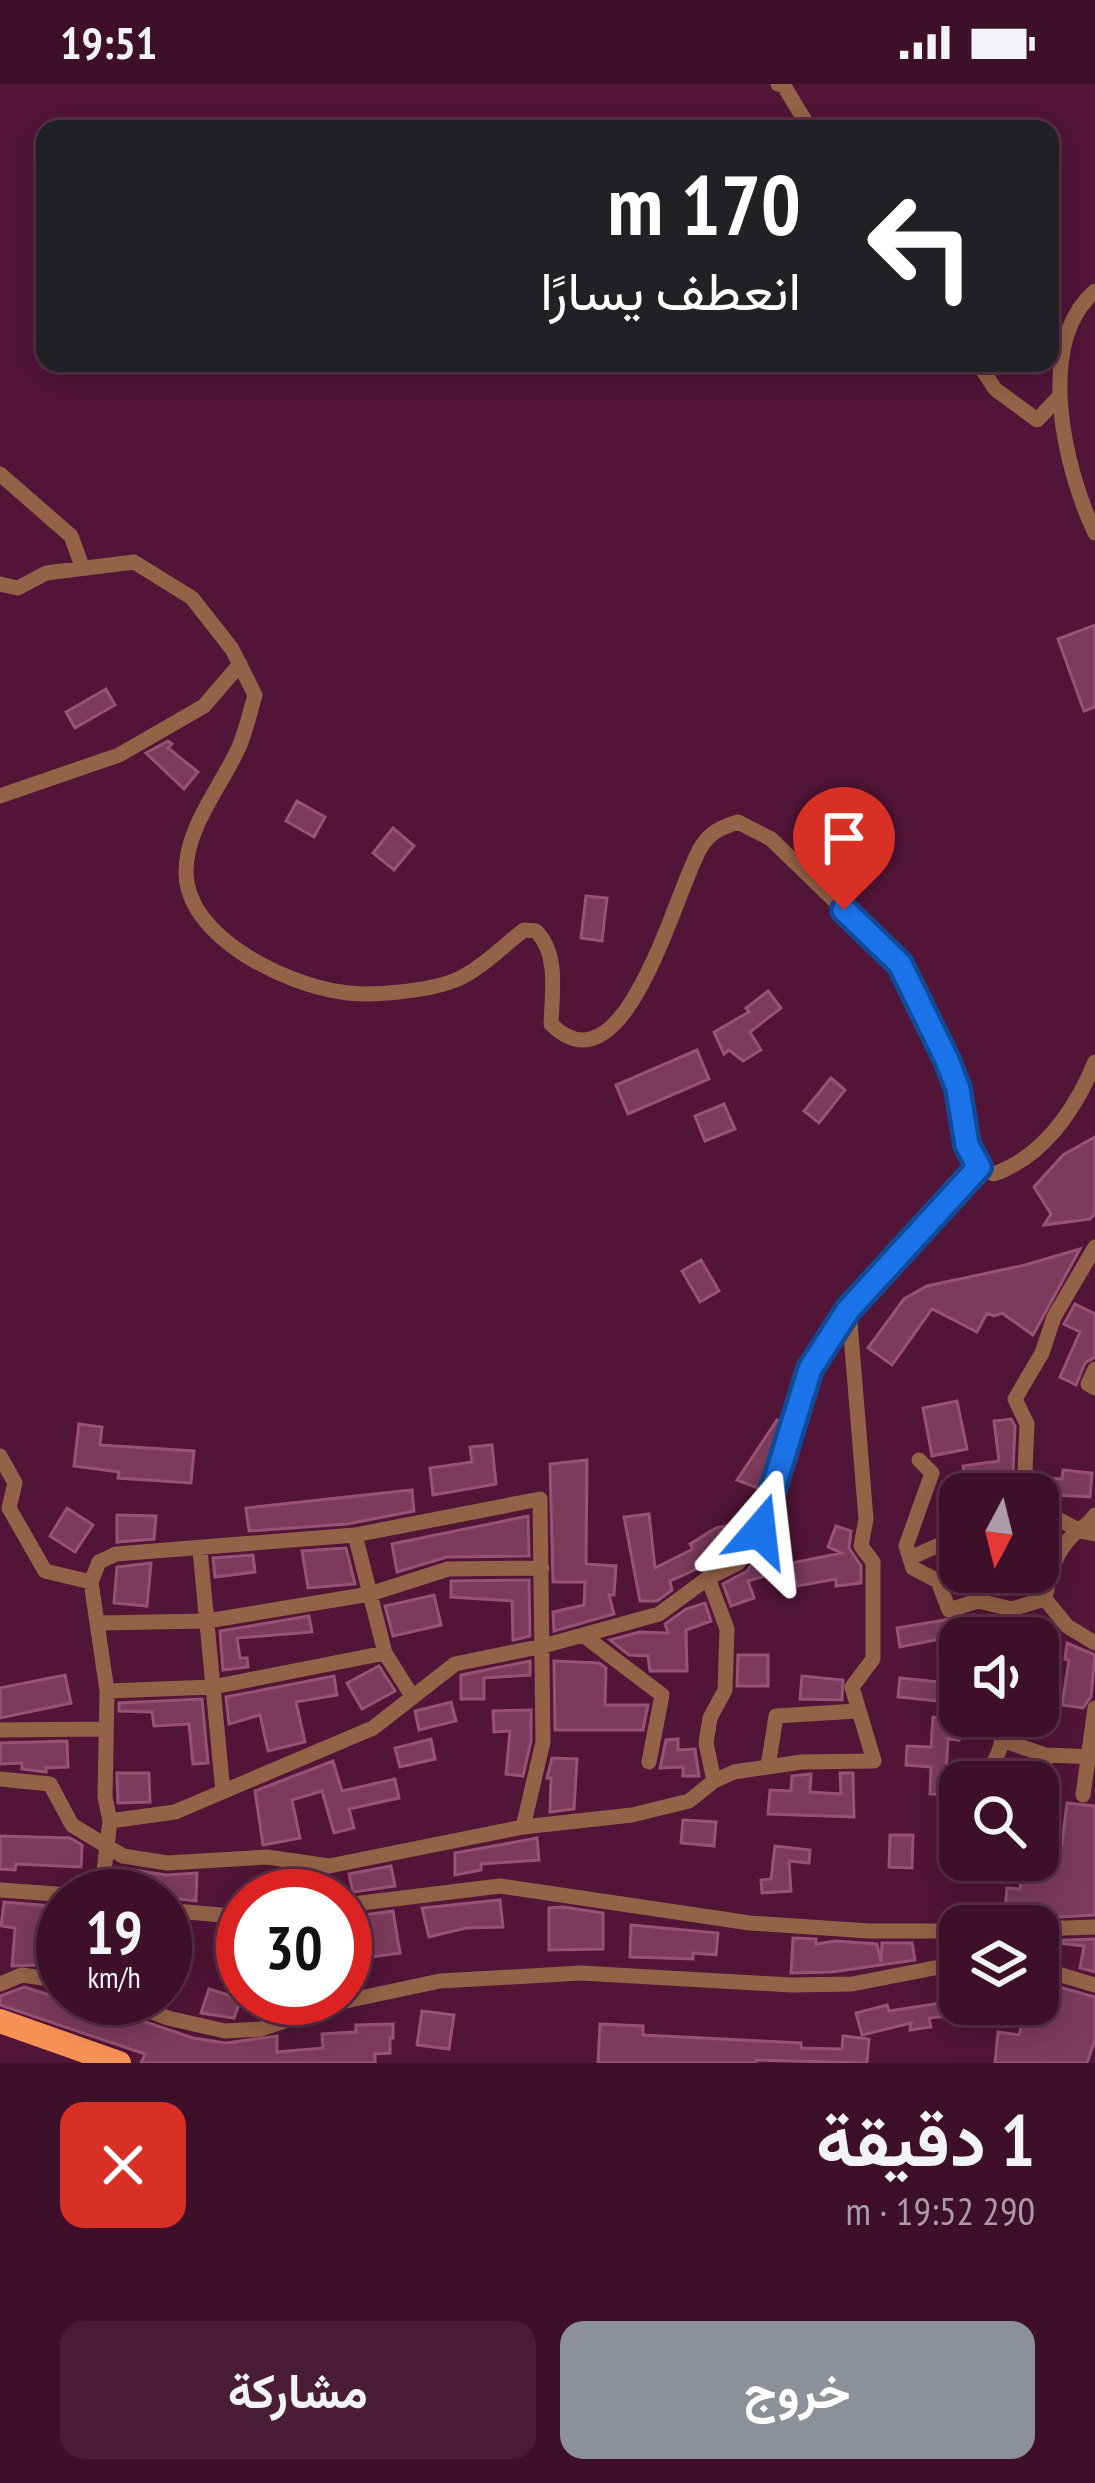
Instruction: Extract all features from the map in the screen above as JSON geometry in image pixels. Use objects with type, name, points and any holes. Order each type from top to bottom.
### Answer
[{"type":"main road","points":[[0,2020],[119,2063]]},
{"type":"street","points":[[778,84],[784,86],[805,120]]},
{"type":"street","points":[[1095,291],[1076,308],[1058,398],[1077,495],[1095,533]]},
{"type":"street","points":[[984,372],[995,389],[1037,420],[1058,398]]},
{"type":"street","points":[[0,475],[71,536],[82,566]]},
{"type":"street","points":[[0,584],[18,588],[46,573],[134,562],[192,598],[240,664],[255,695],[242,742],[189,841],[185,877],[202,919],[238,951],[294,980],[343,993],[404,991],[458,979],[524,930],[536,931],[547,942],[552,969],[551,1024],[566,1039],[584,1042],[606,1032],[629,1004],[655,959],[700,848],[716,829],[738,822],[771,839],[900,964],[936,1032],[958,1089],[967,1145],[979,1167],[994,1174],[1020,1165],[1050,1137],[1093,1073]]},
{"type":"street","points":[[0,796],[119,755],[204,706],[240,664]]},
{"type":"street","points":[[110,1820],[175,1811],[373,1728],[455,1664],[659,1614],[738,1563],[760,1531],[810,1369],[848,1310],[979,1167]]},
{"type":"street","points":[[1025,1473],[1027,1424],[1015,1399],[1042,1353],[1054,1317],[1095,1247]]},
{"type":"street","points":[[0,1780],[50,1784],[72,1825],[122,1856],[167,1863],[267,1856],[329,1866],[524,1827],[632,1815],[688,1801],[734,1772],[801,1762],[874,1761],[853,1687],[873,1659],[873,1562],[861,1546],[866,1519],[848,1310]]},
{"type":"street","points":[[1095,1369],[1088,1384],[1095,1388]]},
{"type":"street","points":[[0,1456],[15,1483],[9,1508],[45,1571],[91,1582]]},
{"type":"street","points":[[919,1460],[932,1473],[906,1546],[913,1568],[938,1581],[949,1610],[978,1601],[1012,1609],[1045,1599]]},
{"type":"street","points":[[104,1869],[110,1820],[105,1797],[106,1690],[91,1582],[99,1562],[116,1554],[355,1535],[540,1499],[543,1742],[524,1827]]},
{"type":"street","points":[[1087,1532],[1095,1515]]},
{"type":"street","points":[[1059,1518],[1087,1532]]},
{"type":"street","points":[[1059,1549],[1071,1536],[1087,1532]]},
{"type":"street","points":[[355,1535],[385,1653],[412,1696]]},
{"type":"street","points":[[910,1558],[939,1545]]},
{"type":"street","points":[[200,1550],[223,1792]]},
{"type":"street","points":[[99,1623],[207,1621],[370,1594],[448,1569],[542,1568]]},
{"type":"street","points":[[709,1578],[728,1629],[724,1690],[710,1718],[706,1742],[713,1781]]},
{"type":"street","points":[[1045,1593],[1066,1626],[1095,1643]]},
{"type":"street","points":[[1009,1617],[1012,1609]]},
{"type":"street","points":[[583,1636],[662,1695],[649,1762]]},
{"type":"street","points":[[106,1690],[213,1687],[385,1653]]},
{"type":"street","points":[[1083,1795],[1095,1708]]},
{"type":"street","points":[[769,1767],[776,1716],[857,1711]]},
{"type":"street","points":[[0,1730],[105,1729]]},
{"type":"street","points":[[996,1761],[1004,1737]]},
{"type":"street","points":[[1004,1741],[1046,1754],[1091,1757]]},
{"type":"street","points":[[1045,1761],[1046,1754]]},
{"type":"street","points":[[372,1902],[500,1886],[750,1923],[939,1931]]},
{"type":"street","points":[[0,1890],[36,1893]]},
{"type":"street","points":[[1059,1928],[1095,1927]]},
{"type":"street","points":[[192,2023],[226,2031],[261,2029],[341,2002],[440,1981],[581,1973],[852,1984],[939,1967]]},
{"type":"street","points":[[1059,1974],[1095,1985]]},
{"type":"street","points":[[0,1984],[22,1975],[36,1977]]},
{"type":"building","points":[[1095,625],[1095,707],[1084,711],[1058,639]]},
{"type":"building","points":[[106,689],[115,705],[75,728],[66,712]]},
{"type":"building","points":[[168,741],[172,744],[168,748],[198,772],[184,789],[146,753]]},
{"type":"building","points":[[297,801],[325,817],[314,837],[286,821]]},
{"type":"building","points":[[393,828],[414,846],[394,870],[373,853]]},
{"type":"building","points":[[586,896],[607,898],[602,941],[581,938]]},
{"type":"building","points":[[768,991],[781,1008],[750,1032],[761,1050],[743,1061],[729,1050],[724,1054],[714,1032],[749,1012],[746,1008]]},
{"type":"building","points":[[697,1050],[709,1079],[628,1114],[616,1085]]},
{"type":"building","points":[[831,1078],[845,1090],[819,1123],[804,1111]]},
{"type":"building","points":[[724,1104],[735,1129],[705,1141],[695,1116]]},
{"type":"building","points":[[1095,1137],[1095,1213],[1090,1219],[1044,1225],[1051,1214],[1034,1187],[1063,1155]]},
{"type":"building","points":[[1080,1249],[1033,1335],[1002,1313],[987,1313],[977,1332],[932,1309],[892,1365],[868,1348],[904,1299],[927,1286]]},
{"type":"building","points":[[701,1260],[719,1291],[700,1302],[682,1271]]},
{"type":"building","points":[[1075,1304],[1095,1314],[1095,1357],[1085,1363],[1076,1385],[1060,1377],[1080,1332],[1064,1324]]},
{"type":"building","points":[[957,1401],[967,1449],[932,1456],[923,1408]]},
{"type":"building","points":[[1011,1419],[1015,1426],[1013,1473],[964,1473],[963,1466],[999,1461],[994,1421]]},
{"type":"building","points":[[777,1420],[781,1421],[760,1489],[737,1480]]},
{"type":"building","points":[[79,1424],[102,1427],[100,1445],[194,1451],[191,1483],[118,1478],[119,1472],[74,1466]]},
{"type":"building","points":[[492,1445],[496,1484],[433,1495],[430,1468],[472,1462],[470,1447]]},
{"type":"building","points":[[587,1460],[586,1564],[616,1566],[614,1595],[609,1595],[614,1614],[554,1631],[553,1612],[584,1605],[585,1582],[553,1582],[550,1464]]},
{"type":"building","points":[[1063,1470],[1092,1473],[1090,1497],[1059,1495]]},
{"type":"building","points":[[412,1490],[414,1511],[347,1524],[249,1531],[246,1508]]},
{"type":"building","points":[[67,1508],[93,1525],[75,1552],[50,1536]]},
{"type":"building","points":[[649,1514],[655,1568],[693,1549],[690,1544],[716,1528],[747,1521],[748,1526],[730,1554],[670,1581],[672,1590],[657,1601],[640,1601],[624,1517]]},
{"type":"building","points":[[117,1515],[156,1516],[154,1539],[117,1542]]},
{"type":"building","points":[[528,1516],[529,1556],[447,1557],[397,1572],[392,1544]]},
{"type":"building","points":[[836,1526],[851,1531],[849,1548],[861,1566],[861,1583],[836,1586],[836,1579],[797,1586],[792,1563],[842,1553],[828,1547]]},
{"type":"building","points":[[346,1548],[355,1584],[308,1588],[302,1551]]},
{"type":"building","points":[[763,1548],[771,1574],[748,1581],[754,1598],[731,1606],[723,1584],[747,1571]]},
{"type":"building","points":[[253,1555],[255,1572],[215,1577],[213,1558]]},
{"type":"building","points":[[151,1563],[147,1606],[114,1603],[117,1567]]},
{"type":"building","points":[[529,1580],[530,1636],[513,1640],[512,1601],[451,1597],[451,1581]]},
{"type":"building","points":[[434,1595],[441,1625],[393,1636],[385,1606]]},
{"type":"building","points":[[705,1603],[711,1621],[686,1630],[687,1671],[650,1671],[648,1656],[629,1655],[610,1640],[640,1632],[668,1633],[665,1624]]},
{"type":"building","points":[[309,1616],[312,1632],[237,1638],[240,1658],[247,1658],[248,1667],[223,1670],[220,1631]]},
{"type":"building","points":[[939,1621],[939,1639],[900,1647],[897,1628]]},
{"type":"building","points":[[1067,1643],[1095,1655],[1091,1697],[1083,1708],[1062,1705]]},
{"type":"building","points":[[738,1655],[768,1655],[768,1686],[737,1686]]},
{"type":"building","points":[[530,1661],[530,1675],[484,1678],[484,1699],[461,1699],[461,1675]]},
{"type":"building","points":[[554,1661],[599,1663],[606,1668],[605,1705],[648,1705],[643,1730],[555,1730]]},
{"type":"building","points":[[379,1666],[395,1691],[362,1709],[347,1683]]},
{"type":"building","points":[[65,1675],[71,1703],[0,1718],[0,1688]]},
{"type":"building","points":[[334,1676],[337,1695],[296,1702],[305,1742],[268,1751],[260,1715],[229,1724],[226,1697]]},
{"type":"building","points":[[802,1676],[843,1680],[842,1700],[800,1699]]},
{"type":"building","points":[[900,1678],[939,1682],[938,1701],[898,1697]]},
{"type":"building","points":[[202,1699],[208,1763],[193,1764],[189,1724],[154,1726],[152,1712],[119,1711],[119,1703]]},
{"type":"building","points":[[451,1702],[456,1721],[419,1730],[415,1711]]},
{"type":"building","points":[[531,1710],[531,1741],[523,1776],[506,1774],[510,1731],[494,1732],[493,1711]]},
{"type":"building","points":[[933,1717],[939,1717],[939,1737],[959,1737],[948,1739],[947,1761],[939,1761],[939,1794],[930,1794],[931,1767],[906,1765],[907,1746],[931,1747]]},
{"type":"building","points":[[431,1739],[435,1759],[400,1767],[395,1748]]},
{"type":"building","points":[[678,1739],[678,1750],[695,1749],[699,1776],[683,1776],[683,1767],[660,1768],[666,1740]]},
{"type":"building","points":[[67,1741],[68,1767],[46,1768],[46,1772],[22,1769],[22,1763],[0,1764],[0,1743]]},
{"type":"building","points":[[552,1758],[577,1759],[574,1809],[550,1812],[551,1778],[547,1778]]},
{"type":"building","points":[[333,1761],[342,1791],[395,1779],[399,1798],[349,1809],[354,1828],[334,1833],[322,1791],[292,1800],[300,1838],[263,1845],[255,1791]]},
{"type":"building","points":[[117,1773],[149,1773],[150,1802],[118,1803]]},
{"type":"building","points":[[840,1773],[853,1773],[854,1817],[768,1814],[770,1790],[791,1791],[792,1776],[811,1774],[810,1792],[841,1794]]},
{"type":"building","points":[[1067,1803],[1095,1806],[1095,1915],[1059,1917],[1059,1905],[1005,1905],[1007,1888],[1020,1889],[1021,1881],[1059,1881]]},
{"type":"building","points":[[683,1820],[716,1822],[714,1846],[681,1843]]},
{"type":"building","points":[[890,1835],[913,1835],[912,1868],[889,1867]]},
{"type":"building","points":[[0,1836],[70,1838],[82,1845],[81,1867],[16,1864],[15,1870],[0,1869]]},
{"type":"building","points":[[537,1838],[539,1860],[481,1864],[481,1870],[455,1875],[455,1853]]},
{"type":"building","points":[[775,1846],[810,1850],[809,1863],[789,1861],[791,1891],[762,1893],[761,1880],[771,1879]]},
{"type":"building","points":[[391,1866],[395,1886],[372,1889],[372,1870]]},
{"type":"building","points":[[192,1873],[197,1873],[196,1901],[192,1900]]},
{"type":"building","points":[[500,1900],[503,1927],[466,1928],[429,1937],[422,1908]]},
{"type":"building","points":[[4,1902],[36,1905],[36,1965],[12,1966],[15,1928],[1,1926]]},
{"type":"building","points":[[549,1908],[603,1913],[603,1949],[549,1950]]},
{"type":"building","points":[[393,1911],[400,1953],[372,1957],[372,1914]]},
{"type":"building","points":[[631,1925],[718,1933],[716,1955],[630,1957]]},
{"type":"building","points":[[793,1938],[816,1939],[816,1944],[877,1944],[881,1962],[882,1943],[912,1943],[915,1960],[791,1973]]},
{"type":"building","points":[[1095,1939],[1095,1972],[1080,1968],[1084,1946],[1059,1940]]},
{"type":"building","points":[[24,1987],[36,1991],[36,2017],[0,2005],[0,1996]]},
{"type":"building","points":[[1059,1987],[1095,1997],[1095,2040],[1087,2063],[995,2063],[998,2032],[1019,2035],[1022,2025],[1059,2025]]},
{"type":"building","points":[[209,1989],[216,1991],[216,2015],[201,2013]]},
{"type":"building","points":[[939,2003],[939,2017],[929,2018],[931,2027],[910,2030],[911,2023],[862,2035],[856,2013],[887,2005],[889,2011]]},
{"type":"building","points":[[422,2011],[454,2015],[449,2049],[417,2045]]},
{"type":"building","points":[[393,2024],[390,2053],[375,2054],[375,2063],[141,2063],[145,2054],[59,2025],[155,2025],[226,2043],[277,2036],[277,2052],[323,2048],[322,2034],[356,2032],[356,2025]]},
{"type":"building","points":[[600,2024],[643,2026],[643,2035],[801,2043],[801,2048],[842,2049],[843,2036],[869,2039],[867,2063],[598,2063]]},
{"type":"route","points":[[760,1531],[810,1369],[848,1310],[979,1167],[967,1145],[958,1089],[936,1032],[900,964],[844,910]]}]
